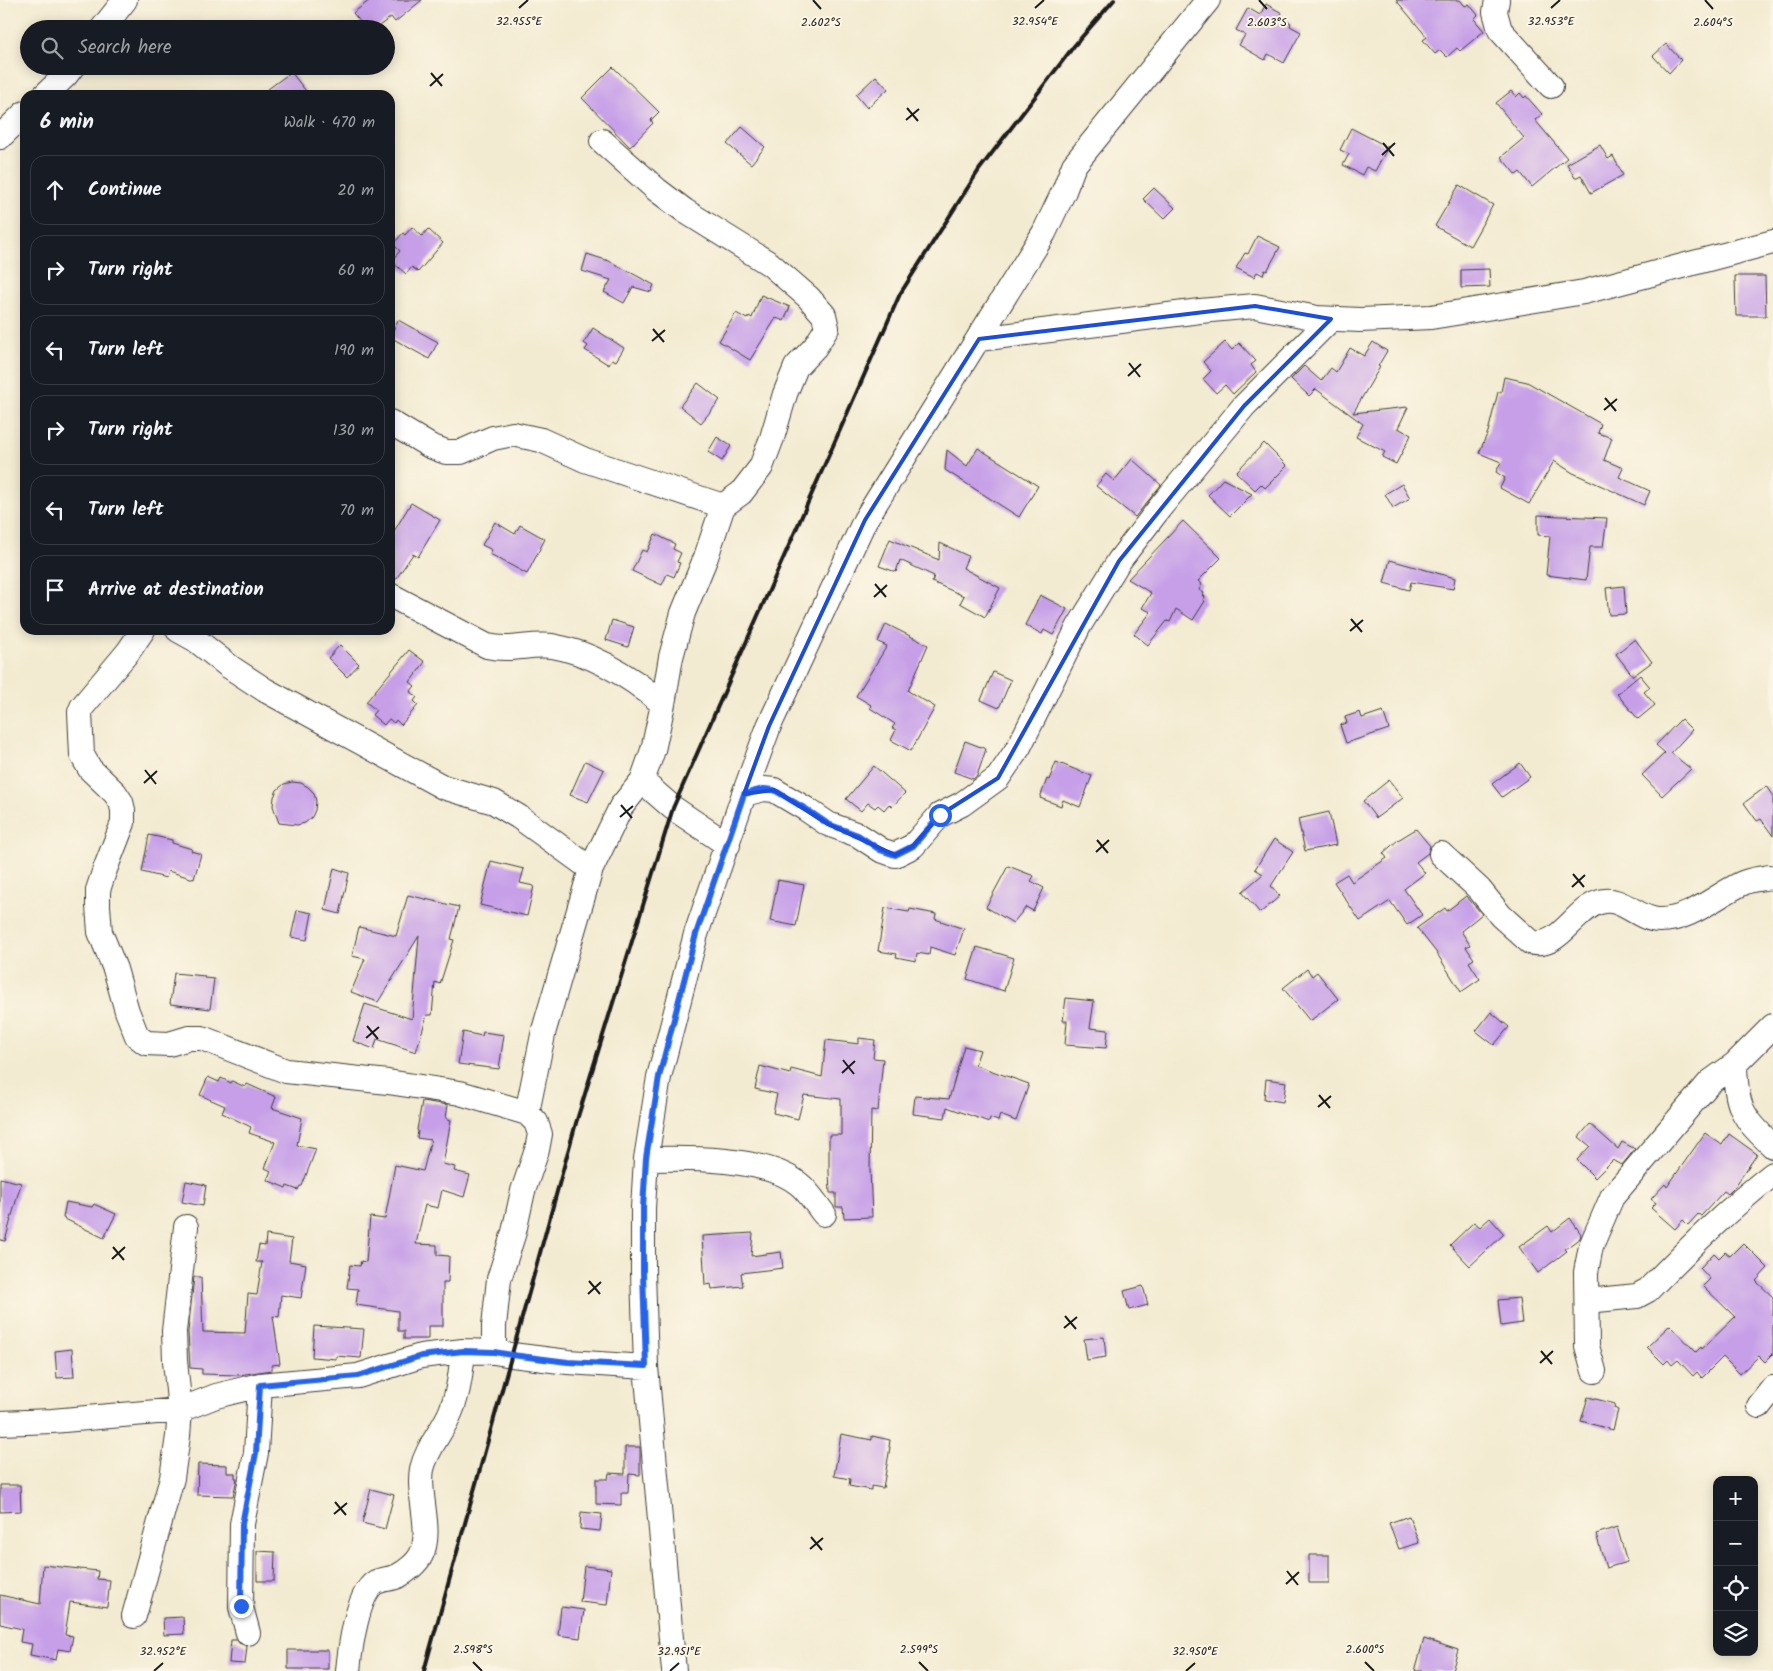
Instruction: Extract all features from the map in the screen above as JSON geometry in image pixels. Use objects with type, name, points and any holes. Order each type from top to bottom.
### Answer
[{"type":"street","points":[[109,20],[125,0]]},
{"type":"street","points":[[674,1671],[646,1366],[643,1208],[646,1158],[659,1077],[696,934],[769,726],[865,520],[1044,233],[1074,165],[1208,0]]},
{"type":"street","points":[[1497,0],[1495,12],[1500,30],[1551,86]]},
{"type":"street","points":[[50,90],[66,75]]},
{"type":"street","points":[[0,136],[20,118]]},
{"type":"street","points":[[527,1113],[544,1030],[591,869],[622,807],[642,781],[653,750],[671,657],[683,613],[706,557],[723,506],[741,493],[761,467],[796,367],[816,347],[827,328],[824,315],[808,297],[770,264],[685,211],[657,190],[602,142]]},
{"type":"street","points":[[979,338],[1190,312],[1256,306],[1331,319],[1360,320],[1431,317],[1584,292],[1773,242]]},
{"type":"street","points":[[744,794],[764,789],[774,790],[828,824],[858,835],[880,850],[895,855],[913,846],[940,815],[962,804],[998,778],[1018,746],[1079,626],[1119,560],[1162,504],[1244,406],[1331,319]]},
{"type":"street","points":[[395,425],[430,446],[446,452],[461,452],[493,438],[513,434],[541,440],[585,460],[723,506]]},
{"type":"street","points":[[395,598],[487,646],[499,649],[551,646],[593,658],[632,680],[663,704]]},
{"type":"street","points":[[140,635],[80,712],[82,755],[90,769],[115,793],[121,802],[123,810],[123,823],[98,890],[98,906],[100,932],[115,969],[137,1036],[146,1043],[169,1044],[189,1038],[202,1038],[286,1071],[388,1082],[460,1093],[527,1113],[536,1122],[540,1134],[538,1150],[522,1191],[509,1250],[499,1279],[494,1326],[494,1352]]},
{"type":"street","points":[[187,635],[264,690],[443,787],[494,802],[519,817],[591,869]]},
{"type":"street","points":[[642,781],[673,808],[728,845]]},
{"type":"street","points":[[1442,854],[1479,889],[1501,916],[1530,942],[1536,944],[1549,942],[1587,907],[1598,902],[1608,900],[1626,906],[1650,919],[1660,920],[1688,914],[1745,882],[1769,877],[1773,878]]},
{"type":"street","points":[[1594,1371],[1587,1346],[1586,1272],[1592,1246],[1612,1197],[1710,1082],[1735,1064],[1773,1026]]},
{"type":"street","points":[[1735,1064],[1736,1090],[1740,1108],[1757,1131],[1773,1146]]},
{"type":"street","points":[[646,1158],[717,1160],[764,1168],[782,1174],[800,1185],[824,1214]]},
{"type":"street","points":[[1587,1302],[1637,1296],[1648,1290],[1705,1232],[1773,1174]]},
{"type":"street","points":[[134,1616],[172,1478],[178,1436],[180,1410],[174,1361],[174,1331],[186,1227]]},
{"type":"street","points":[[0,1423],[52,1421],[180,1410],[216,1396],[260,1385],[358,1376],[421,1356],[463,1351],[494,1352],[568,1362],[646,1366]]},
{"type":"street","points":[[348,1671],[359,1614],[368,1591],[377,1582],[399,1575],[408,1569],[420,1557],[425,1544],[422,1471],[426,1458],[451,1411],[460,1378],[463,1351]]},
{"type":"street","points":[[248,1633],[241,1606],[242,1524],[256,1453],[260,1385]]},
{"type":"highlighted area","points":[[1255,306],[1331,319],[1244,406],[1119,561],[998,778],[940,815],[913,846],[895,855],[828,824],[774,790],[744,794],[769,726],[865,520],[979,339]]},
{"type":"building","points":[[370,0],[422,0],[395,22],[391,17],[387,20],[359,20],[353,13]]},
{"type":"building","points":[[1396,0],[1460,0],[1465,6],[1469,4],[1478,15],[1474,19],[1484,31],[1460,51],[1457,48],[1447,57],[1440,50],[1435,54],[1423,40],[1427,37]]},
{"type":"building","points":[[1266,4],[1282,13],[1280,16],[1291,23],[1290,26],[1301,32],[1284,63],[1268,54],[1265,60],[1239,45],[1245,35],[1236,30],[1248,8],[1260,15]]},
{"type":"building","points":[[1666,44],[1681,60],[1669,73],[1653,56]]},
{"type":"building","points":[[613,67],[659,112],[651,120],[653,123],[630,147],[582,98]]},
{"type":"building","points":[[287,75],[293,75],[305,90],[267,90]]},
{"type":"building","points":[[876,76],[888,89],[867,108],[856,95]]},
{"type":"building","points":[[1511,91],[1516,97],[1520,93],[1524,98],[1526,96],[1542,114],[1535,120],[1567,158],[1532,187],[1520,172],[1516,175],[1501,157],[1524,138],[1496,103]]},
{"type":"building","points":[[742,127],[765,147],[751,164],[727,144]]},
{"type":"building","points":[[1351,128],[1388,147],[1375,171],[1366,167],[1362,175],[1343,165],[1349,154],[1340,150]]},
{"type":"building","points":[[1600,145],[1608,159],[1613,156],[1623,175],[1591,193],[1581,175],[1575,178],[1567,164]]},
{"type":"building","points":[[1459,185],[1493,205],[1470,246],[1435,226]]},
{"type":"building","points":[[1154,188],[1175,208],[1164,219],[1143,199]]},
{"type":"building","points":[[412,227],[422,236],[428,229],[443,243],[418,272],[412,267],[406,274],[395,264],[395,257],[400,251],[395,246],[395,242],[403,233],[405,235]]},
{"type":"building","points":[[1257,236],[1280,247],[1267,271],[1265,270],[1263,275],[1257,272],[1254,277],[1236,268],[1245,253],[1248,254]]},
{"type":"building","points":[[587,254],[609,261],[654,285],[651,292],[633,287],[624,303],[604,292],[611,280],[582,271]]},
{"type":"building","points":[[1489,269],[1490,287],[1461,288],[1461,270]]},
{"type":"building","points":[[1735,276],[1765,276],[1766,316],[1736,316]]},
{"type":"building","points":[[761,295],[790,307],[784,321],[776,318],[750,360],[719,341],[736,313],[747,319],[749,316],[752,318]]},
{"type":"building","points":[[398,320],[438,342],[429,359],[395,340],[395,326]]},
{"type":"building","points":[[593,328],[624,348],[616,361],[612,359],[609,365],[585,350],[588,346],[584,343]]},
{"type":"building","points":[[1225,342],[1232,350],[1239,343],[1256,361],[1251,365],[1256,372],[1233,394],[1225,385],[1216,393],[1203,379],[1211,371],[1203,362]]},
{"type":"building","points":[[1373,342],[1387,351],[1378,366],[1380,367],[1353,413],[1408,407],[1398,428],[1411,435],[1396,464],[1382,457],[1385,452],[1356,437],[1363,424],[1316,389],[1309,396],[1291,379],[1304,366],[1321,381],[1331,368],[1336,372],[1350,348],[1364,356]]},
{"type":"building","points":[[1504,377],[1527,382],[1601,424],[1598,433],[1612,438],[1604,460],[1623,468],[1619,477],[1650,491],[1644,505],[1573,473],[1554,461],[1529,504],[1500,488],[1505,478],[1496,472],[1501,462],[1479,453],[1488,432],[1498,392],[1501,392]]},
{"type":"building","points":[[698,383],[720,400],[701,423],[680,406]]},
{"type":"building","points":[[717,437],[731,446],[722,461],[708,452]]},
{"type":"building","points":[[1264,443],[1287,466],[1265,488],[1261,484],[1255,490],[1236,472]]},
{"type":"building","points":[[978,448],[1038,486],[1019,517],[945,470],[947,450],[967,466]]},
{"type":"building","points":[[1132,459],[1161,485],[1135,517],[1096,486],[1106,474],[1114,481]]},
{"type":"building","points":[[1223,479],[1252,494],[1230,516],[1208,495]]},
{"type":"building","points":[[1402,484],[1410,498],[1393,508],[1385,494]]},
{"type":"building","points":[[411,503],[440,520],[418,557],[413,554],[395,581],[395,530]]},
{"type":"building","points":[[1538,515],[1607,518],[1603,547],[1590,547],[1586,580],[1546,575],[1550,536],[1538,535]]},
{"type":"building","points":[[1183,521],[1221,558],[1198,581],[1202,584],[1199,590],[1204,593],[1205,597],[1203,600],[1205,601],[1193,620],[1176,609],[1170,622],[1167,621],[1148,645],[1134,634],[1151,612],[1142,608],[1151,593],[1128,579]]},
{"type":"building","points":[[495,522],[515,534],[520,525],[545,539],[527,574],[490,554],[492,550],[482,545]]},
{"type":"building","points":[[655,534],[675,544],[673,549],[681,553],[677,562],[680,563],[674,577],[667,574],[662,585],[632,571],[642,550],[647,552]]},
{"type":"building","points":[[890,539],[939,560],[940,543],[968,556],[963,568],[1000,588],[985,617],[960,603],[964,596],[932,582],[934,576],[900,560],[896,572],[879,566]]},
{"type":"building","points":[[1390,560],[1455,578],[1453,589],[1411,582],[1409,590],[1384,583]]},
{"type":"building","points":[[1624,586],[1626,614],[1609,615],[1606,588]]},
{"type":"building","points":[[1040,595],[1067,609],[1053,635],[1044,630],[1042,634],[1025,625]]},
{"type":"building","points":[[612,620],[634,627],[628,647],[606,640]]},
{"type":"building","points":[[886,624],[928,645],[908,691],[935,707],[911,751],[891,740],[896,730],[892,728],[895,724],[870,708],[871,705],[856,696],[887,646],[878,642]]},
{"type":"building","points":[[1635,639],[1652,662],[1633,676],[1616,654]]},
{"type":"building","points":[[340,645],[359,664],[347,677],[328,658]]},
{"type":"building","points":[[409,650],[425,662],[410,682],[415,686],[410,692],[417,697],[414,701],[418,705],[401,725],[396,720],[394,723],[389,719],[384,725],[372,715],[376,710],[366,702]]},
{"type":"building","points":[[993,672],[1011,680],[999,708],[981,700]]},
{"type":"building","points":[[1640,675],[1650,687],[1644,692],[1655,705],[1638,719],[1617,694]]},
{"type":"building","points":[[1383,711],[1389,729],[1346,743],[1340,725],[1347,723],[1345,717],[1360,712],[1362,718]]},
{"type":"building","points":[[1681,719],[1692,730],[1671,753],[1691,769],[1662,796],[1642,775],[1665,753],[1656,745]]},
{"type":"building","points":[[965,741],[986,749],[977,776],[973,779],[954,772]]},
{"type":"building","points":[[585,761],[604,770],[588,802],[570,795]]},
{"type":"building","points":[[1056,762],[1092,776],[1080,807],[1063,800],[1061,806],[1040,798]]},
{"type":"building","points":[[1520,763],[1530,777],[1502,797],[1492,784]]},
{"type":"building","points":[[874,766],[905,793],[892,807],[889,804],[884,810],[878,805],[875,808],[868,803],[861,811],[846,799]]},
{"type":"building","points":[[1389,780],[1403,798],[1376,818],[1363,801]]},
{"type":"building","points":[[292,782],[301,783],[308,787],[314,793],[316,801],[312,817],[305,823],[297,825],[279,823],[273,806],[277,790],[284,784]]},
{"type":"building","points":[[1767,786],[1773,795],[1773,836],[1761,819],[1757,821],[1744,803]]},
{"type":"building","points":[[1329,812],[1336,845],[1305,851],[1298,819]]},
{"type":"building","points":[[1416,829],[1430,846],[1428,853],[1416,862],[1425,873],[1404,889],[1422,915],[1407,925],[1390,901],[1360,921],[1334,882],[1347,874],[1352,882],[1387,858],[1383,853],[1398,840]]},
{"type":"building","points":[[149,835],[172,840],[172,843],[201,854],[194,879],[168,871],[166,878],[142,872]]},
{"type":"building","points":[[1274,839],[1293,852],[1271,886],[1280,896],[1260,913],[1242,892],[1263,874],[1255,869]]},
{"type":"building","points":[[491,861],[524,869],[520,883],[534,886],[527,916],[480,905]]},
{"type":"building","points":[[1008,866],[1034,876],[1031,881],[1044,888],[1033,911],[1026,907],[1013,923],[986,907]]},
{"type":"building","points":[[334,868],[349,873],[340,914],[325,910]]},
{"type":"building","points":[[778,880],[804,885],[796,926],[770,921]]},
{"type":"building","points":[[408,895],[459,907],[451,939],[454,940],[440,984],[435,982],[432,1015],[427,1015],[416,1052],[377,1039],[374,1049],[353,1041],[365,1004],[412,1019],[419,936],[378,1002],[351,992],[365,959],[352,956],[359,927],[396,936]]},
{"type":"building","points":[[1466,896],[1482,914],[1461,931],[1470,945],[1466,947],[1474,959],[1469,962],[1480,979],[1461,992],[1436,952],[1417,928],[1445,908],[1447,911]]},
{"type":"building","points":[[885,908],[909,912],[910,909],[936,914],[935,919],[964,929],[955,955],[930,947],[929,955],[917,953],[916,961],[896,957],[897,954],[878,951]]},
{"type":"building","points":[[297,910],[312,913],[307,940],[291,937]]},
{"type":"building","points":[[977,947],[1014,958],[1004,991],[967,979]]},
{"type":"building","points":[[1307,969],[1312,976],[1317,972],[1338,999],[1310,1021],[1283,988]]},
{"type":"building","points":[[174,973],[205,976],[204,978],[214,979],[210,1009],[170,1004]]},
{"type":"building","points":[[1066,998],[1094,1001],[1090,1028],[1108,1030],[1106,1048],[1065,1045],[1067,1021],[1063,1021]]},
{"type":"building","points":[[1491,1012],[1509,1027],[1494,1045],[1476,1031]]},
{"type":"building","points":[[463,1032],[482,1036],[483,1032],[504,1035],[499,1069],[458,1064]]},
{"type":"building","points":[[859,1038],[875,1040],[873,1058],[883,1059],[878,1111],[871,1110],[870,1170],[872,1217],[844,1218],[843,1207],[836,1207],[836,1193],[830,1193],[829,1171],[829,1135],[841,1135],[841,1099],[804,1095],[798,1119],[773,1113],[777,1094],[755,1089],[760,1066],[790,1074],[791,1069],[822,1077],[826,1040],[859,1044]]},
{"type":"building","points":[[964,1046],[980,1050],[975,1065],[1029,1084],[1016,1121],[1000,1115],[998,1121],[990,1118],[989,1122],[947,1107],[945,1118],[913,1114],[915,1096],[949,1099]]},
{"type":"building","points":[[208,1077],[219,1082],[221,1078],[245,1087],[247,1084],[276,1097],[272,1108],[302,1118],[297,1145],[316,1149],[302,1186],[298,1190],[287,1186],[286,1188],[267,1180],[271,1171],[265,1168],[275,1142],[249,1133],[251,1127],[222,1113],[225,1106],[200,1095]]},
{"type":"building","points":[[1266,1079],[1286,1082],[1283,1102],[1264,1099]]},
{"type":"building","points":[[422,1101],[448,1105],[446,1118],[451,1120],[443,1164],[455,1167],[454,1171],[470,1175],[464,1197],[442,1190],[438,1208],[425,1205],[416,1244],[437,1245],[437,1255],[449,1256],[448,1282],[443,1282],[443,1326],[428,1326],[428,1339],[404,1339],[404,1331],[398,1331],[398,1311],[356,1305],[358,1289],[347,1288],[350,1265],[360,1266],[361,1261],[366,1262],[370,1217],[385,1219],[395,1165],[423,1171],[431,1140],[417,1138]]},
{"type":"building","points":[[1590,1124],[1618,1149],[1622,1142],[1635,1149],[1622,1165],[1613,1160],[1595,1178],[1577,1160],[1590,1146],[1579,1137]]},
{"type":"building","points":[[1705,1133],[1722,1145],[1729,1134],[1757,1154],[1728,1194],[1724,1191],[1701,1216],[1698,1214],[1688,1225],[1683,1220],[1675,1229],[1651,1208],[1656,1203],[1651,1199],[1665,1184],[1667,1187]]},
{"type":"building","points":[[0,1178],[21,1183],[5,1241],[0,1240]]},
{"type":"building","points":[[186,1181],[206,1185],[203,1206],[182,1202]]},
{"type":"building","points":[[66,1202],[92,1207],[94,1204],[116,1214],[104,1238],[63,1218]]},
{"type":"building","points":[[1490,1218],[1504,1234],[1470,1266],[1450,1245],[1474,1222],[1480,1227]]},
{"type":"building","points":[[1570,1218],[1581,1234],[1580,1238],[1565,1249],[1567,1251],[1538,1273],[1519,1247],[1548,1226],[1552,1232]]},
{"type":"building","points":[[753,1233],[751,1256],[781,1252],[783,1268],[741,1273],[743,1286],[712,1289],[711,1284],[705,1285],[702,1236]]},
{"type":"building","points":[[266,1235],[292,1239],[289,1261],[306,1264],[301,1298],[281,1295],[279,1317],[273,1316],[280,1364],[272,1365],[272,1370],[239,1375],[202,1374],[202,1369],[190,1368],[188,1332],[194,1277],[201,1277],[203,1332],[245,1333],[248,1294],[257,1295],[262,1262],[256,1262],[259,1245],[265,1246]]},
{"type":"building","points":[[1743,1243],[1768,1268],[1756,1281],[1773,1297],[1773,1354],[1765,1362],[1759,1356],[1740,1374],[1723,1357],[1702,1378],[1697,1372],[1693,1376],[1678,1360],[1672,1365],[1668,1360],[1664,1364],[1647,1347],[1670,1325],[1696,1352],[1701,1347],[1702,1349],[1735,1317],[1703,1286],[1710,1279],[1700,1268],[1714,1253],[1719,1258],[1725,1252],[1730,1256]]},
{"type":"building","points":[[1143,1286],[1148,1305],[1129,1310],[1124,1291]]},
{"type":"building","points":[[1519,1298],[1522,1323],[1501,1326],[1498,1300]]},
{"type":"building","points":[[314,1326],[364,1329],[361,1358],[336,1356],[336,1359],[312,1357]]},
{"type":"building","points":[[1104,1337],[1106,1357],[1087,1360],[1084,1339]]},
{"type":"building","points":[[72,1349],[74,1377],[57,1378],[55,1351]]},
{"type":"building","points":[[1588,1397],[1615,1404],[1614,1408],[1618,1410],[1613,1430],[1581,1421]]},
{"type":"building","points":[[841,1434],[872,1440],[872,1436],[890,1440],[883,1488],[871,1486],[871,1490],[849,1486],[850,1479],[834,1476]]},
{"type":"building","points":[[625,1447],[640,1447],[640,1475],[629,1474],[628,1493],[621,1493],[621,1505],[596,1504],[596,1479],[608,1479],[609,1473],[625,1474]]},
{"type":"building","points":[[198,1464],[227,1465],[227,1473],[235,1473],[235,1478],[237,1478],[233,1496],[197,1495]]},
{"type":"building","points":[[0,1485],[20,1485],[21,1511],[0,1512]]},
{"type":"building","points":[[371,1489],[394,1495],[385,1529],[362,1523]]},
{"type":"building","points":[[581,1512],[602,1514],[600,1531],[580,1529]]},
{"type":"building","points":[[1409,1516],[1419,1543],[1399,1549],[1389,1523]]},
{"type":"building","points":[[1617,1527],[1627,1562],[1606,1568],[1596,1534]]},
{"type":"building","points":[[257,1551],[275,1552],[274,1581],[257,1581]]},
{"type":"building","points":[[1309,1555],[1329,1555],[1329,1583],[1309,1583]]},
{"type":"building","points":[[43,1565],[98,1571],[97,1579],[110,1580],[107,1607],[70,1602],[65,1635],[73,1636],[70,1651],[58,1649],[56,1660],[30,1655],[32,1644],[20,1642],[22,1629],[0,1624],[0,1595],[40,1604]]},
{"type":"building","points":[[584,1566],[611,1569],[607,1605],[580,1602]]},
{"type":"building","points":[[561,1607],[584,1610],[580,1638],[558,1635]]},
{"type":"building","points":[[183,1617],[184,1634],[164,1635],[163,1618]]},
{"type":"building","points":[[1424,1639],[1458,1650],[1452,1671],[1415,1671]]},
{"type":"building","points":[[231,1640],[237,1640],[239,1643],[247,1646],[245,1664],[229,1663]]},
{"type":"building","points":[[288,1650],[328,1650],[328,1669],[288,1669]]},
{"type":"railway","points":[[424,1671],[576,1123],[673,808],[900,294],[979,170],[1074,46],[1114,0]]},
{"type":"route","points":[[241,1606],[242,1524],[256,1453],[260,1385],[358,1376],[421,1356],[463,1351],[494,1352],[568,1362],[646,1366],[643,1208],[646,1158],[659,1077],[696,934],[744,794],[764,789],[782,793],[828,824],[858,835],[880,850],[895,855],[913,846],[940,815]]}]
